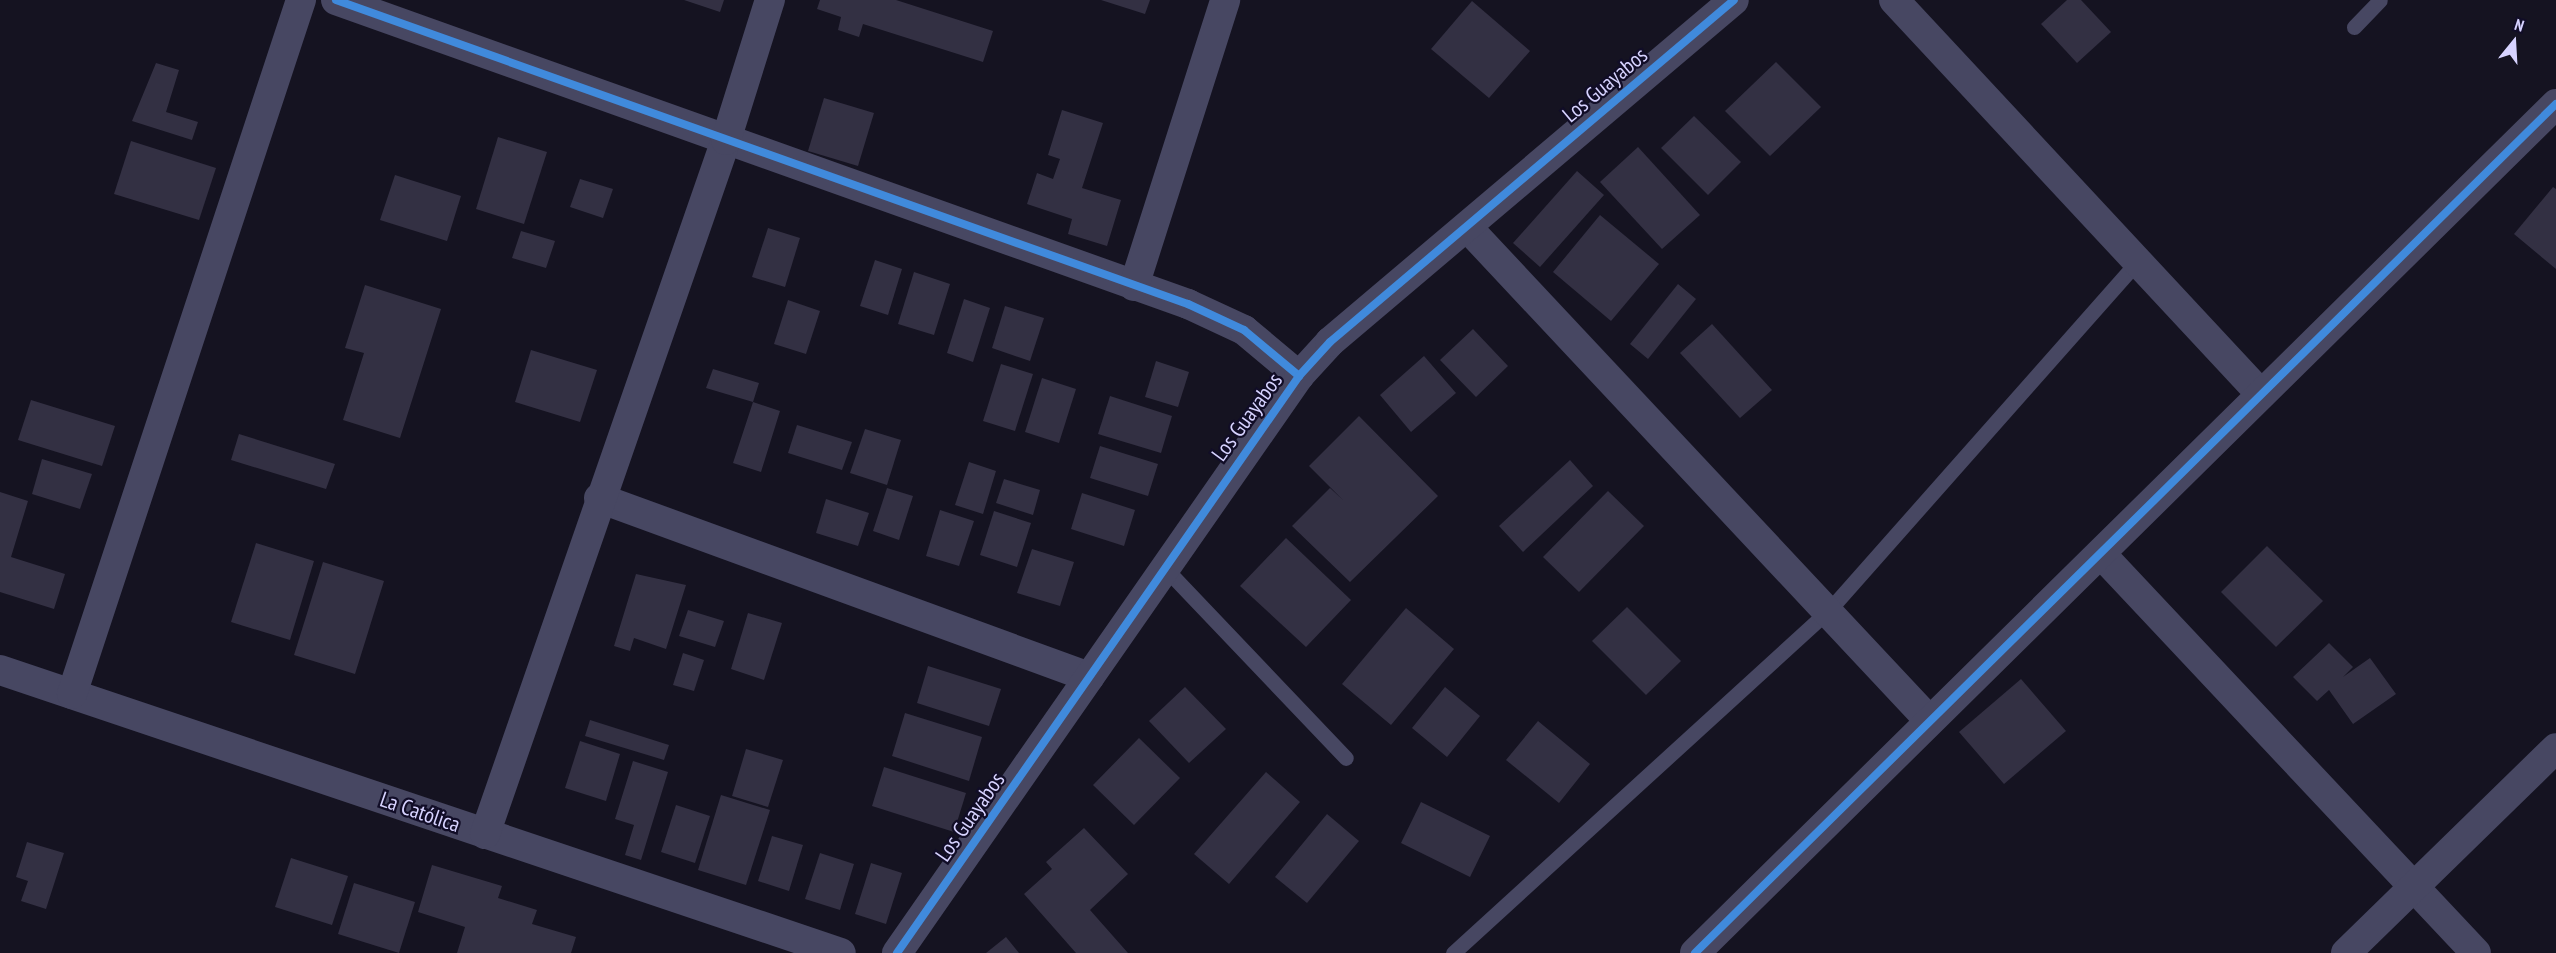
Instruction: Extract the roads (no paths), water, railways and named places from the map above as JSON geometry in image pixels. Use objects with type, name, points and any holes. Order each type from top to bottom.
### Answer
[{"type":"street","points":[[72,694],[301,0]]},
{"type":"street","points":[[336,0],[1134,286],[1244,330],[1299,376]]},
{"type":"street","points":[[485,834],[599,498],[726,140],[770,0]]},
{"type":"street","points":[[1134,286],[1225,0]]},
{"type":"street","name":"Los Guayabos","points":[[897,953],[1089,677],[1163,566],[1299,376],[1330,342],[1734,0]]},
{"type":"street","points":[[1894,0],[2259,392]]},
{"type":"street","points":[[1695,953],[1929,720],[2102,555],[2259,392],[2556,104]]},
{"type":"street","points":[[1467,226],[1830,609],[1929,720]]},
{"type":"street","points":[[599,498],[1089,677]]},
{"type":"street","points":[[2102,555],[2476,953]]},
{"type":"street","name":"La Católica","points":[[0,670],[485,834],[792,946],[841,953]]},
{"type":"street","points":[[2346,953],[2556,748]]},
{"type":"lane","points":[[2354,27],[2380,0]]},
{"type":"lane","points":[[1453,953],[1830,609],[2138,261]]},
{"type":"lane","points":[[1163,566],[1346,758]]}]
